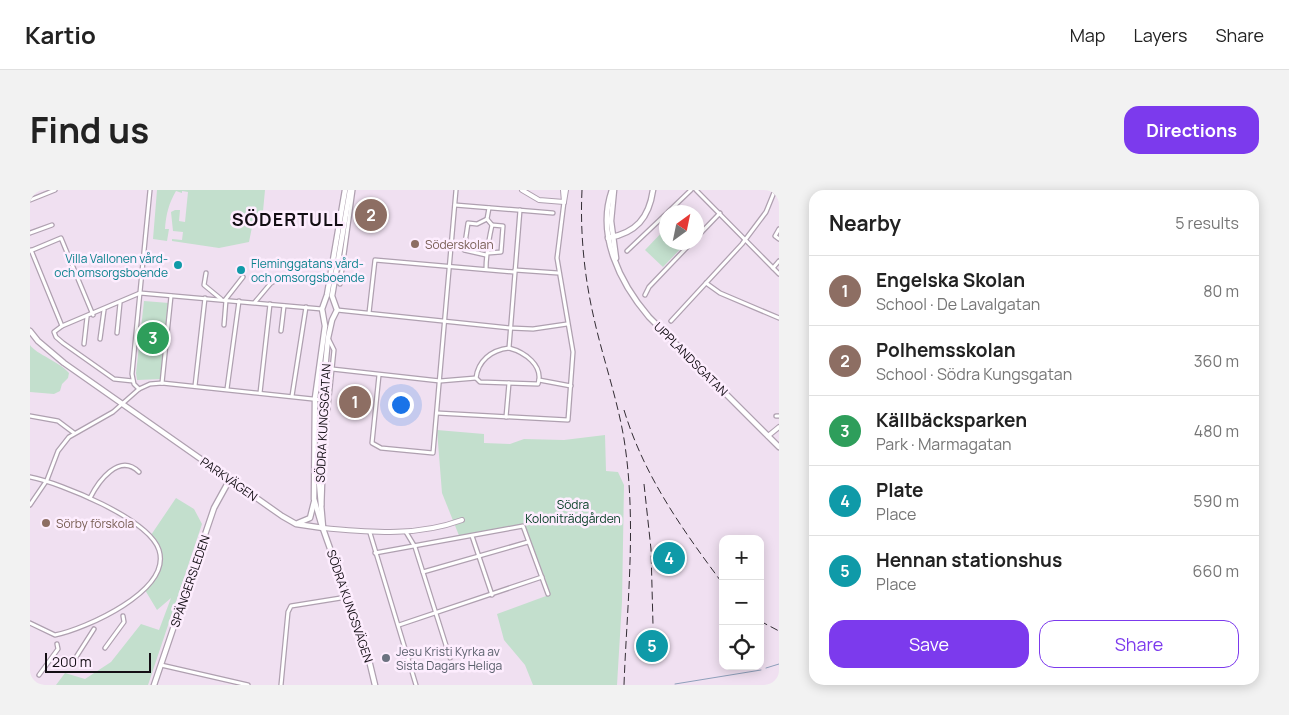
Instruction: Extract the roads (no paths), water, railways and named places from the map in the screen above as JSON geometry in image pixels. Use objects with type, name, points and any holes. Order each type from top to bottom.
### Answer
[{"type":"main road","name":"SÖDRA KUNGSGATAN","points":[[323,528],[315,501],[314,398],[324,309],[345,190]]},
{"type":"main road","points":[[337,310],[332,296],[352,190]]},
{"type":"main road","name":"UPPLANDSGATAN","points":[[613,190],[610,237],[616,262],[633,296],[645,312],[779,447]]},
{"type":"main road","points":[[610,237],[630,232],[642,221],[650,207],[653,190]]},
{"type":"main road","points":[[333,303],[324,309],[333,316]]},
{"type":"main road","name":"SÖDRA KUNGSGATAN","points":[[323,528],[319,482],[322,400],[328,338],[333,316],[337,310]]},
{"type":"main road","name":"PARKVÄGEN","points":[[30,331],[50,352],[296,524],[323,528]]},
{"type":"main road","name":"SPÄNGERSLEDEN","points":[[154,685],[214,508],[230,479]]},
{"type":"main road","points":[[296,524],[310,518],[315,501]]},
{"type":"main road","name":"SÖDRA KUNGSVÄGEN","points":[[323,528],[368,656],[375,685]]},
{"type":"street","points":[[30,200],[54,190]]},
{"type":"street","points":[[138,389],[133,381],[150,190]]},
{"type":"street","points":[[340,284],[352,190]]},
{"type":"street","points":[[379,375],[372,438],[374,445],[381,448],[433,453],[456,190]]},
{"type":"street","points":[[522,190],[539,200],[564,202]]},
{"type":"street","points":[[563,190],[564,202]]},
{"type":"street","points":[[437,413],[568,420],[573,352],[558,273],[557,258],[566,190]]},
{"type":"street","points":[[675,205],[690,190]]},
{"type":"street","points":[[696,190],[779,274]]},
{"type":"street","points":[[672,321],[745,239],[766,212],[775,190]]},
{"type":"street","points":[[455,205],[553,213]]},
{"type":"street","points":[[487,219],[489,208]]},
{"type":"street","points":[[509,348],[520,210]]},
{"type":"street","points":[[704,230],[720,213]]},
{"type":"street","points":[[486,269],[492,225],[487,219]]},
{"type":"street","points":[[487,219],[477,224],[468,223],[464,250],[499,254],[502,251],[504,228],[500,225],[492,225]]},
{"type":"street","points":[[626,251],[659,220]]},
{"type":"street","points":[[30,234],[52,225]]},
{"type":"street","points":[[779,229],[775,236],[779,239]]},
{"type":"street","points":[[62,326],[31,251],[61,238],[93,315]]},
{"type":"street","points":[[645,295],[649,287],[684,250]]},
{"type":"street","points":[[370,313],[375,260],[558,273]]},
{"type":"street","points":[[773,268],[779,261]]},
{"type":"street","points":[[206,273],[204,285],[224,300]]},
{"type":"street","points":[[224,325],[224,300],[243,277]]},
{"type":"street","points":[[255,303],[270,283],[278,279]]},
{"type":"street","points":[[706,283],[720,294],[779,318]]},
{"type":"street","points":[[133,381],[114,379],[63,343],[56,337],[54,332],[62,326],[93,315],[140,293],[324,309]]},
{"type":"street","points":[[162,383],[164,380],[171,296]]},
{"type":"street","points":[[195,386],[205,298]]},
{"type":"street","points":[[227,389],[229,386],[239,301]]},
{"type":"street","points":[[117,333],[120,302]]},
{"type":"street","points":[[260,393],[270,304]]},
{"type":"street","points":[[281,332],[284,306]]},
{"type":"street","points":[[292,396],[294,394],[306,307]]},
{"type":"street","points":[[100,339],[104,310]]},
{"type":"street","points":[[337,310],[510,328],[533,329],[568,324]]},
{"type":"street","points":[[84,344],[87,317]]},
{"type":"street","name":"SÖDRA KUNGSGATAN","points":[[322,508],[324,499],[324,447],[334,350],[328,338]]},
{"type":"street","points":[[332,369],[440,381],[476,378],[480,382],[533,384],[538,384],[539,374],[533,361],[526,355],[509,348],[487,356],[480,365],[476,378]]},
{"type":"street","points":[[539,380],[571,386]]},
{"type":"street","points":[[30,505],[47,480],[58,451],[74,433],[113,412],[138,389],[150,384],[162,383],[195,386],[322,400]]},
{"type":"street","points":[[506,417],[509,383]]},
{"type":"street","points":[[30,416],[58,421],[74,433]]},
{"type":"street","points":[[768,436],[779,427]]},
{"type":"street","points":[[90,498],[104,476],[117,467],[131,467],[139,472]]},
{"type":"street","points":[[30,477],[47,480],[90,498],[151,535],[160,555],[155,576],[145,590],[123,606],[63,634],[52,635],[30,624]]},
{"type":"street","name":"PARKVÄGEN","points":[[323,528],[370,533],[406,532],[462,520]]},
{"type":"street","points":[[375,553],[523,526],[548,594]]},
{"type":"street","points":[[406,532],[415,547],[450,658]]},
{"type":"street","points":[[370,533],[416,685]]},
{"type":"street","points":[[472,536],[492,595]]},
{"type":"street","points":[[423,572],[528,542]]},
{"type":"street","points":[[399,625],[542,577]]},
{"type":"street","points":[[281,685],[291,606],[348,597]]},
{"type":"street","points":[[105,648],[124,622],[123,616]]},
{"type":"street","points":[[71,664],[94,629]]},
{"type":"street","points":[[39,675],[58,650],[57,644]]},
{"type":"street","points":[[409,657],[423,652]]},
{"type":"street","points":[[161,665],[248,685]]},
{"type":"waterway","points":[[766,668],[779,664]]},
{"type":"waterway","points":[[675,684],[761,670]]},
{"type":"railway","points":[[582,190],[582,237],[587,284],[621,423],[628,470],[631,531],[624,685]]},
{"type":"railway","points":[[624,410],[632,434],[653,480],[693,543],[720,580]]},
{"type":"railway","points":[[644,484],[651,549],[653,625]]},
{"type":"railway","points":[[764,623],[779,631]]},
{"type":"place","name":"Polhemsskolan","points":[[371,215]]},
{"type":"place","name":"Söderskolan","points":[[415,244]]},
{"type":"place","name":"Villa Vallonen vård- och omsorgsboende","points":[[178,265]]},
{"type":"place","name":"Fleminggatans vård- och omsorgsboende","points":[[241,270]]},
{"type":"place","name":"Källbäcksparken","points":[[153,338]]},
{"type":"place","name":"Engelska Skolan","points":[[355,402]]},
{"type":"place","name":"Sörby förskola","points":[[46,523]]},
{"type":"place","name":"Plate","points":[[669,558]]},
{"type":"place","name":"Hennan stationshus","points":[[652,646]]},
{"type":"place","name":"Jesu Kristi Kyrka av Sista Dagars Heliga","points":[[386,658]]},
{"type":"district","name":"SÖDERTULL","points":[[288,219]]},
{"type":"park label","name":"Södra Koloniträdgården","points":[[573,511]]}]
